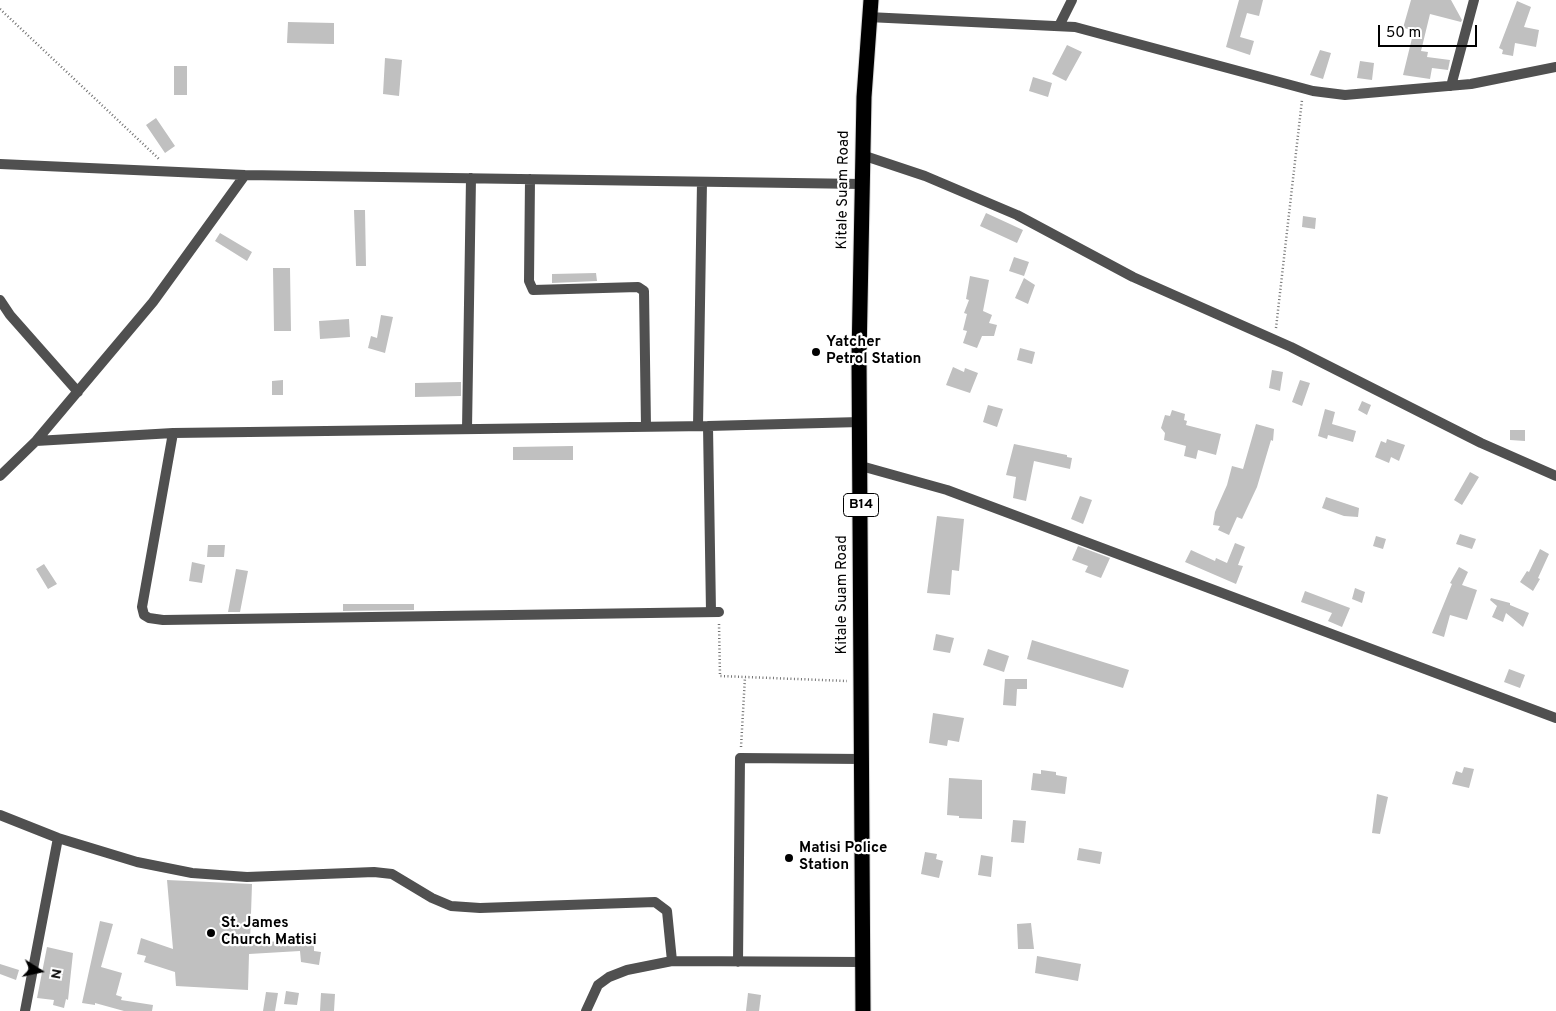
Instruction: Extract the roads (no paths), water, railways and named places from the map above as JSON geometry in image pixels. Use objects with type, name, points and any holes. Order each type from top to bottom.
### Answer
[{"type":"highway","name":"Kitale Suam Road","points":[[863,1011],[860,422],[862,155],[868,17],[871,0]]},
{"type":"street","points":[[1059,26],[1072,0]]},
{"type":"street","points":[[1450,86],[1474,0]]},
{"type":"street","points":[[868,17],[1075,27],[1304,89],[1345,95],[1450,86],[1556,66]]},
{"type":"street","points":[[862,155],[925,176],[1017,215],[1132,277],[1274,339],[1481,442],[1556,476]]},
{"type":"street","points":[[0,164],[245,174],[862,184]]},
{"type":"street","points":[[0,476],[36,441],[153,302],[245,174]]},
{"type":"street","points":[[467,429],[471,178]]},
{"type":"street","points":[[530,179],[529,281],[533,290],[638,287],[644,291],[646,427]]},
{"type":"street","points":[[173,433],[142,608],[144,615],[149,618],[163,620],[715,612],[703,426],[702,182]]},
{"type":"street","points":[[0,300],[10,315],[78,392]]},
{"type":"street","points":[[36,441],[173,433],[646,427],[860,422]]},
{"type":"street","points":[[861,466],[947,490],[1556,718]]},
{"type":"street","points":[[738,962],[740,758],[862,759]]},
{"type":"street","points":[[0,815],[58,838],[137,862],[192,873],[247,877],[374,872],[392,874],[432,898],[451,906],[480,908],[655,902],[667,910],[672,961]]},
{"type":"street","points":[[25,1011],[58,838]]},
{"type":"street","points":[[586,1011],[598,985],[610,977],[627,970],[672,961],[862,962]]},
{"type":"place","name":"Yatcher Petrol Station","points":[[816,352]]},
{"type":"place","name":"Matisi Police Station","points":[[789,858]]},
{"type":"place","name":"St. James Church Matisi","points":[[211,933]]}]
